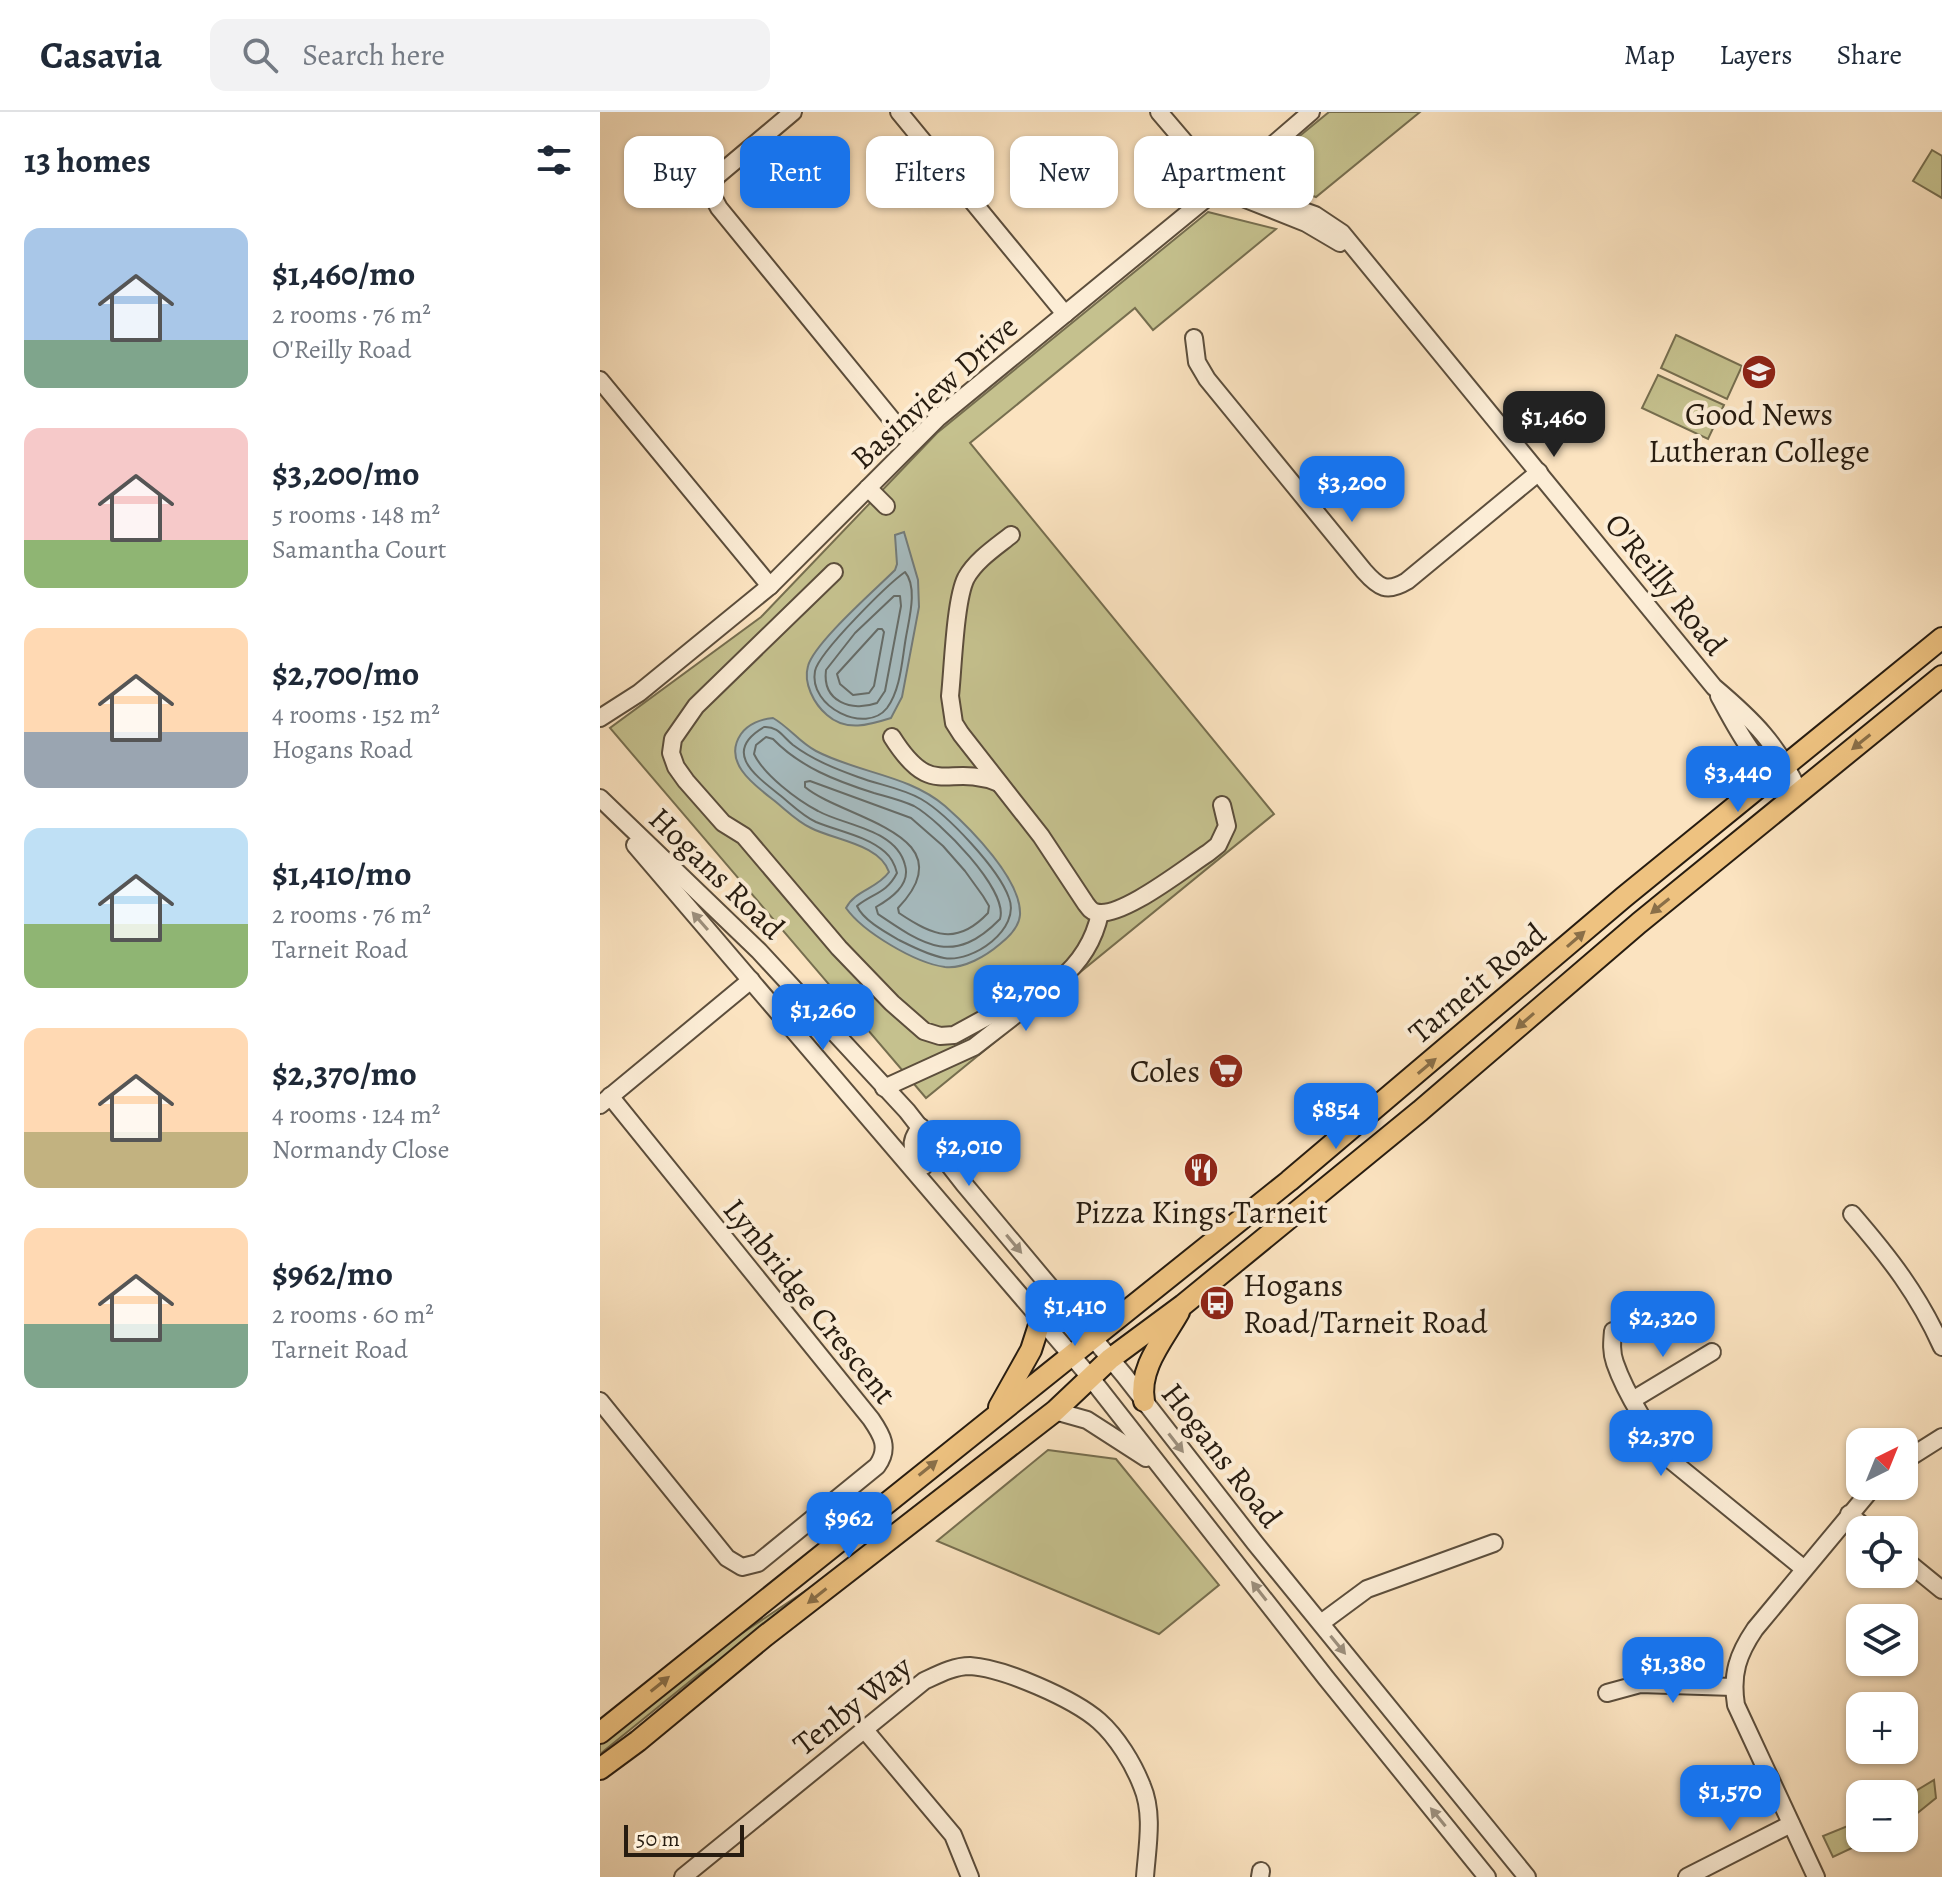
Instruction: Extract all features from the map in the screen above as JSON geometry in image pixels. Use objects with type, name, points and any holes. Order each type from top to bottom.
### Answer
[{"type":"main road","name":"Tarneit Road","points":[[600,1733],[1312,1161],[1624,897],[1941,640]]},
{"type":"main road","name":"Tarneit Road","points":[[600,1769],[765,1636],[1055,1411],[1110,1359],[1183,1305],[1432,1101],[1606,951],[1942,676]]},
{"type":"main road","points":[[1144,1401],[1143,1381],[1150,1362],[1183,1305]]},
{"type":"main road","points":[[995,1414],[1031,1350],[1041,1319]]},
{"type":"street","points":[[793,112],[717,176],[712,195],[719,208],[911,443]]},
{"type":"street","points":[[899,112],[1065,314]]},
{"type":"street","name":"O'Reilly Road","points":[[1159,112],[1179,136]]},
{"type":"street","name":"Basinview Drive","points":[[1283,136],[1311,112]]},
{"type":"street","name":"Basinview Drive","points":[[600,718],[645,688],[770,586],[938,418],[1197,208]]},
{"type":"street","name":"O'Reilly Road","points":[[1295,208],[1315,215],[1342,233],[1714,687],[1736,727],[1799,793]]},
{"type":"street","points":[[1194,338],[1197,362],[1207,379],[1364,571],[1384,588],[1395,588],[1407,581],[1539,472]]},
{"type":"street","points":[[600,380],[770,586]]},
{"type":"street","points":[[868,488],[886,506]]},
{"type":"street","points":[[1011,535],[986,554],[966,578],[961,596],[950,696],[954,723],[1041,836],[1086,904],[1092,911],[1100,913],[1139,900],[1218,845],[1227,826],[1222,805]]},
{"type":"street","points":[[834,572],[682,723],[673,739],[671,753],[676,767],[723,823],[744,836],[848,958],[924,1031],[940,1036],[954,1035],[1066,974]]},
{"type":"street","points":[[892,737],[907,760],[924,773],[946,778],[987,778],[999,783]]},
{"type":"street","name":"Hogans Road","points":[[600,801],[1090,1377],[1487,1877]]},
{"type":"street","name":"Hogans Road","points":[[600,801],[759,951],[921,1127],[1527,1877]]},
{"type":"street","points":[[884,1088],[974,1047],[1066,974],[1086,950],[1096,932],[1100,913]]},
{"type":"street","points":[[605,1100],[751,980],[792,988]]},
{"type":"street","name":"Lynbridge Crescent","points":[[600,1401],[727,1558],[742,1567],[758,1563],[877,1466],[884,1454],[881,1434],[871,1419],[605,1100]]},
{"type":"street","points":[[921,1127],[913,1136],[913,1152],[961,1209],[982,1251]]},
{"type":"street","points":[[1852,1214],[1895,1263],[1927,1315],[1942,1347]]},
{"type":"street","points":[[1613,1331],[1615,1363],[1659,1444],[1673,1462],[1803,1568]]},
{"type":"street","points":[[1634,1399],[1712,1352]]},
{"type":"street","points":[[1055,1411],[1087,1420],[1158,1465]]},
{"type":"street","points":[[1918,1452],[1942,1437]]},
{"type":"street","points":[[1816,1877],[1736,1705],[1733,1687],[1735,1666],[1741,1650],[1803,1568],[1862,1500]]},
{"type":"street","points":[[1321,1623],[1367,1589],[1494,1543]]},
{"type":"street","points":[[1918,1570],[1942,1590]]},
{"type":"street","name":"Tenby Way","points":[[683,1877],[924,1681],[943,1671],[967,1666],[1001,1673],[1065,1698],[1099,1721],[1108,1731],[1130,1761],[1144,1789],[1148,1814],[1145,1877]]},
{"type":"street","points":[[1607,1693],[1640,1684],[1733,1687]]},
{"type":"street","points":[[864,1729],[953,1835],[970,1877]]},
{"type":"street","points":[[1687,1877],[1791,1824]]},
{"type":"shaded area","points":[[1329,112],[1420,112],[1316,197],[1314,136],[1300,136]]},
{"type":"shaded area","points":[[1932,150],[1942,156],[1942,198],[1913,181]]},
{"type":"shaded area","points":[[1208,212],[1276,229],[1153,330],[1135,308],[970,443],[1274,814],[926,1098],[610,728],[761,617],[937,433]]},
{"type":"shaded area","points":[[1676,335],[1742,366],[1727,399],[1661,368]]},
{"type":"shaded area","points":[[1658,375],[1724,405],[1708,439],[1642,408]]},
{"type":"shaded area","points":[[1048,1450],[1116,1459],[1219,1585],[1159,1634],[937,1541]]},
{"type":"shaded area","points":[[850,1561],[784,1616],[699,1674],[600,1754],[600,1744],[708,1656]]},
{"type":"shaded area","points":[[1934,1780],[1936,1798],[1918,1813],[1918,1790]]},
{"type":"shaded area","points":[[1846,1827],[1846,1851],[1833,1857],[1823,1836]]},
{"type":"water","points":[[904,532],[918,580],[919,607],[902,697],[891,718],[866,725],[842,724],[827,715],[814,699],[808,686],[808,666],[821,644],[895,570],[895,535]]},
{"type":"water","points":[[773,718],[816,751],[916,787],[945,806],[993,856],[1013,886],[1020,915],[1010,935],[974,961],[945,967],[905,953],[864,927],[846,908],[855,897],[884,878],[889,872],[884,863],[866,849],[802,823],[751,782],[738,764],[736,745],[741,734],[755,723]]},
{"type":"place","name":"Good News Lutheran College","points":[[1759,372]]},
{"type":"place","name":"Coles","points":[[1226,1071]]},
{"type":"place","name":"Pizza Kings Tarneit","points":[[1201,1170]]},
{"type":"place","name":"Hogans Road/Tarneit Road","points":[[1217,1303]]}]
